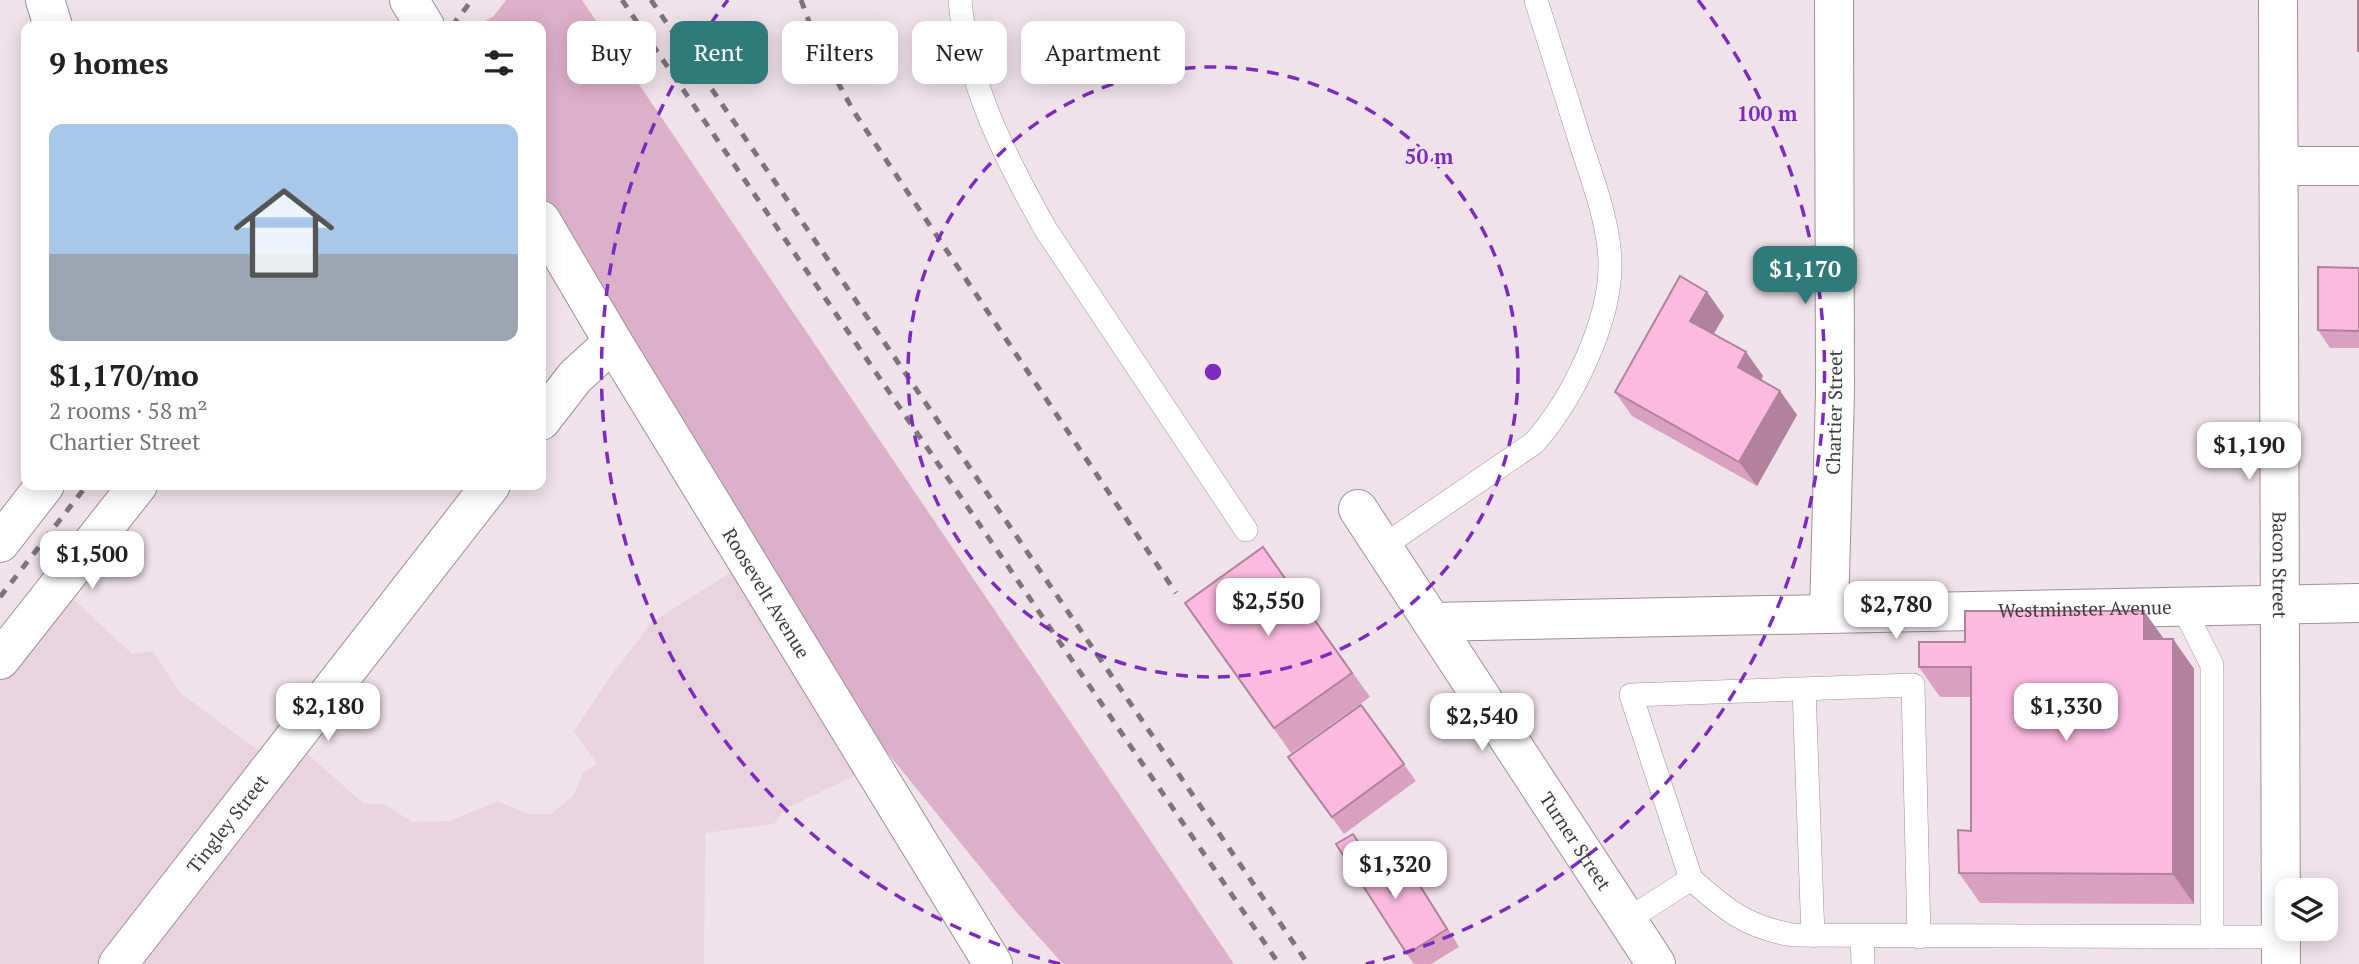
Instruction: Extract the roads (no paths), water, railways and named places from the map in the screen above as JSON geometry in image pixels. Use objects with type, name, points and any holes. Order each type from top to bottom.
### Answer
[{"type":"street","points":[[45,0],[52,21]]},
{"type":"street","name":"Chartier Street","points":[[1829,613],[1835,393],[1834,0]]},
{"type":"street","name":"Bacon Street","points":[[2278,0],[2281,951]]},
{"type":"street","points":[[2278,166],[2359,166]]},
{"type":"street","name":"Roosevelt Avenue","points":[[546,228],[613,342],[993,964]]},
{"type":"street","points":[[546,415],[575,377],[613,342]]},
{"type":"street","points":[[0,543],[41,490]]},
{"type":"street","points":[[0,660],[134,490]]},
{"type":"street","name":"Tingley Street","points":[[118,964],[487,490]]},
{"type":"street","name":"Turner Street","points":[[1358,509],[1657,964]]},
{"type":"street","name":"Westminster Avenue","points":[[1432,622],[2359,603]]},
{"type":"lane","points":[[960,0],[962,25],[973,76],[993,129],[1019,182],[1046,230],[1246,530]]},
{"type":"lane","points":[[1382,547],[1534,443],[1552,424],[1603,317],[1609,289],[1607,232],[1536,0]]},
{"type":"lane","points":[[2182,605],[2212,665],[2212,937]]},
{"type":"lane","points":[[1919,937],[1913,685],[1631,695],[1691,879],[1716,901],[1753,925],[1776,932],[1813,936],[1919,937],[2212,937],[2281,951]]},
{"type":"lane","points":[[1804,689],[1813,936]]},
{"type":"lane","points":[[1627,920],[1691,879]]},
{"type":"lane","points":[[1863,936],[1863,964]]},
{"type":"railway","points":[[456,21],[472,0]]},
{"type":"railway","points":[[622,0],[1279,964]]},
{"type":"railway","points":[[651,0],[1308,964]]},
{"type":"railway","points":[[801,0],[818,46],[854,112],[1176,593]]},
{"type":"railway","points":[[0,597],[83,490]]}]
